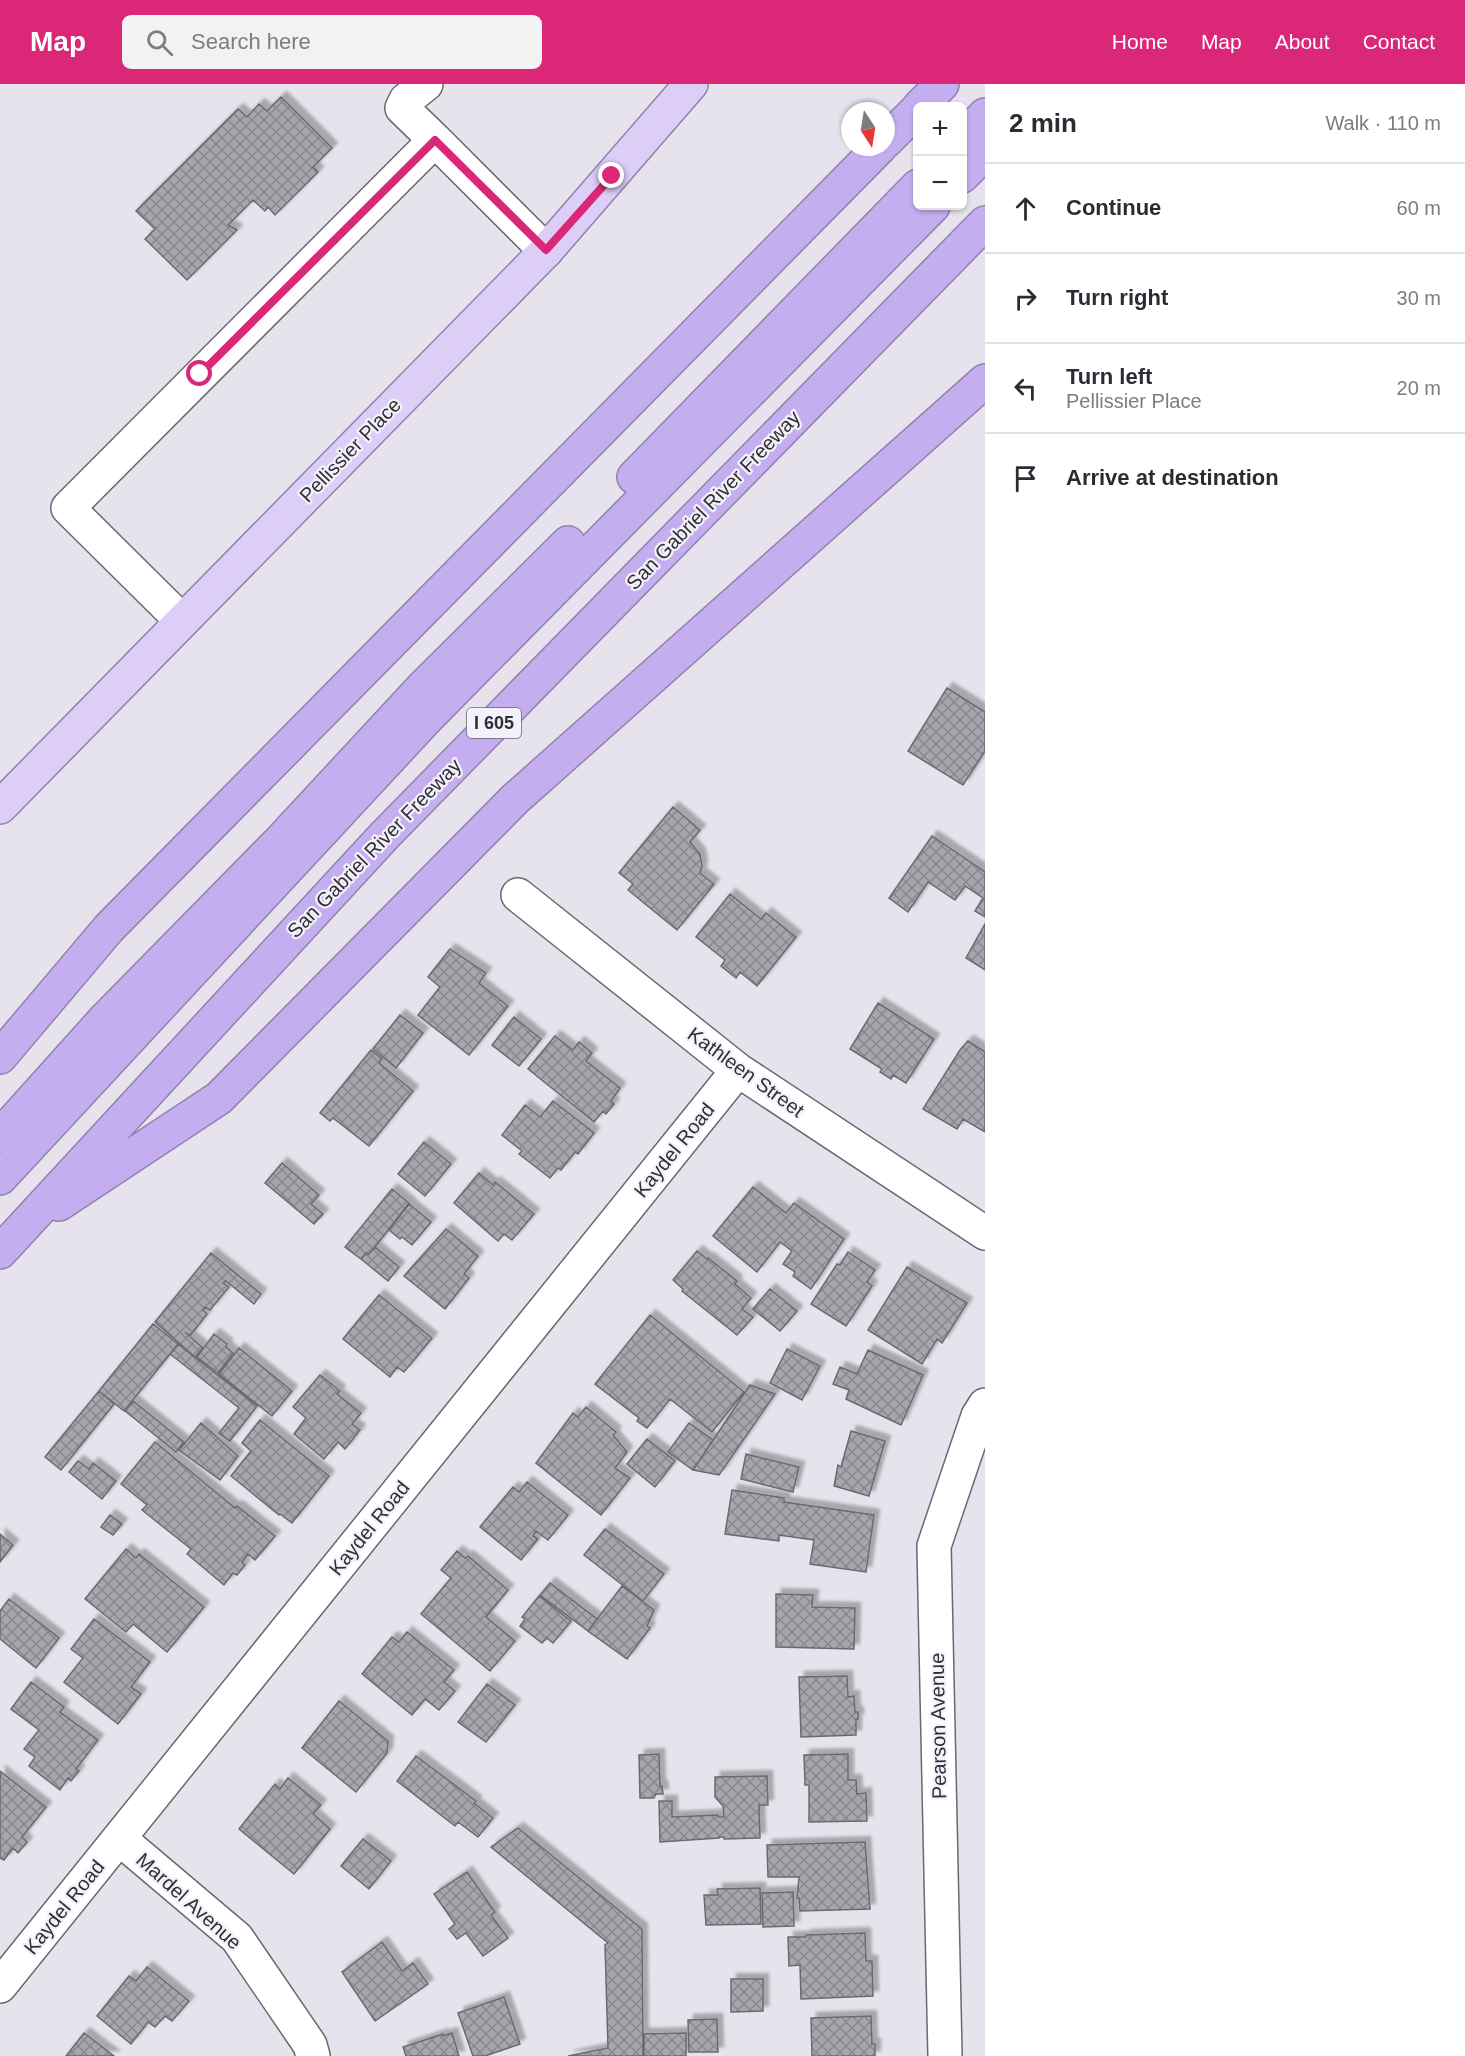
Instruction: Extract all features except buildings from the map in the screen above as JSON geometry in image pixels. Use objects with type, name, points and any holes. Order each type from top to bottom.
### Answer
[{"type":"highway","points":[[925,102],[942,84]]},
{"type":"highway","points":[[895,132],[913,114]]},
{"type":"highway","points":[[967,135],[985,115]]},
{"type":"highway","points":[[967,172],[985,153]]},
{"type":"highway","points":[[0,1057],[109,928],[871,156]]},
{"type":"highway","points":[[0,1136],[105,1019],[282,839],[422,688],[611,500],[913,191]]},
{"type":"highway","points":[[0,1178],[427,718],[929,210]]},
{"type":"highway","name":"San Gabriel River Freeway","points":[[8,1243],[385,834],[985,223]]},
{"type":"highway","points":[[8,1243],[219,1098],[514,799],[985,381]]},
{"type":"main road","name":"Pellissier Place","points":[[0,807],[546,250],[691,84]]},
{"type":"street","points":[[426,84],[406,100],[402,108],[546,250]]},
{"type":"street","points":[[182,621],[68,508],[435,140]]},
{"type":"street","name":"Kathleen Street","points":[[518,895],[738,1070],[985,1233]]},
{"type":"street","name":"Kaydel Road","points":[[0,1986],[738,1070]]},
{"type":"street","name":"Pearson Avenue","points":[[945,2056],[934,1546],[978,1416],[985,1405]]},
{"type":"street","name":"Mardel Avenue","points":[[120,1839],[237,1938],[310,2045],[313,2056]]},
{"type":"route","points":[[200,374],[435,140],[546,250],[612,176]]}]
